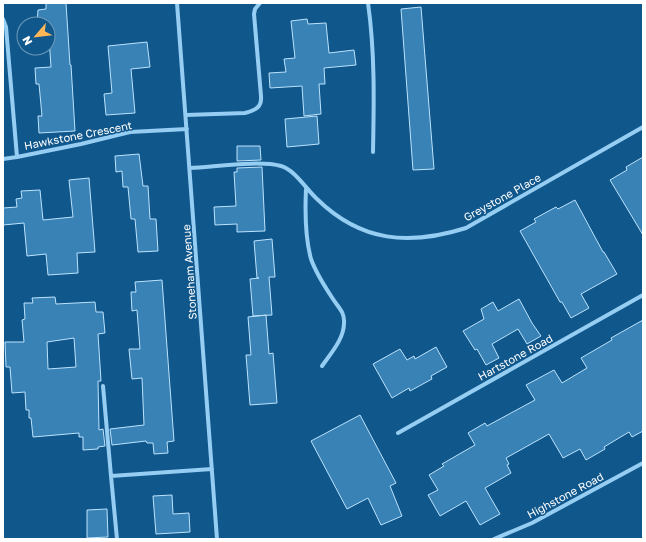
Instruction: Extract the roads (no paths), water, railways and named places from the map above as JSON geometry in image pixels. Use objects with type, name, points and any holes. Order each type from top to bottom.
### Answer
[{"type":"street","name":"Stoneham Avenue","points":[[177,3],[217,539]]},
{"type":"street","points":[[186,115],[246,113],[254,111],[259,107],[262,102],[254,14],[258,4],[260,3]]},
{"type":"street","points":[[368,3],[374,88],[373,152]]},
{"type":"street","name":"Hawkstone Crescent","points":[[3,19],[6,27],[17,157],[130,132],[187,129]]},
{"type":"street","name":"Greystone Place","points":[[190,168],[235,165],[282,166],[290,170],[321,203],[347,222],[367,233],[386,237],[409,238],[448,234],[466,228],[643,127]]},
{"type":"street","points":[[3,159],[17,157]]},
{"type":"street","points":[[306,188],[305,211],[311,258],[318,275],[333,300],[343,312],[344,323],[341,338],[322,366]]},
{"type":"street","name":"Hartstone Road","points":[[398,433],[642,297]]},
{"type":"street","points":[[103,386],[117,539]]},
{"type":"street","name":"Highstone Road","points":[[494,539],[532,523],[643,463]]},
{"type":"street","points":[[112,476],[212,469]]}]
